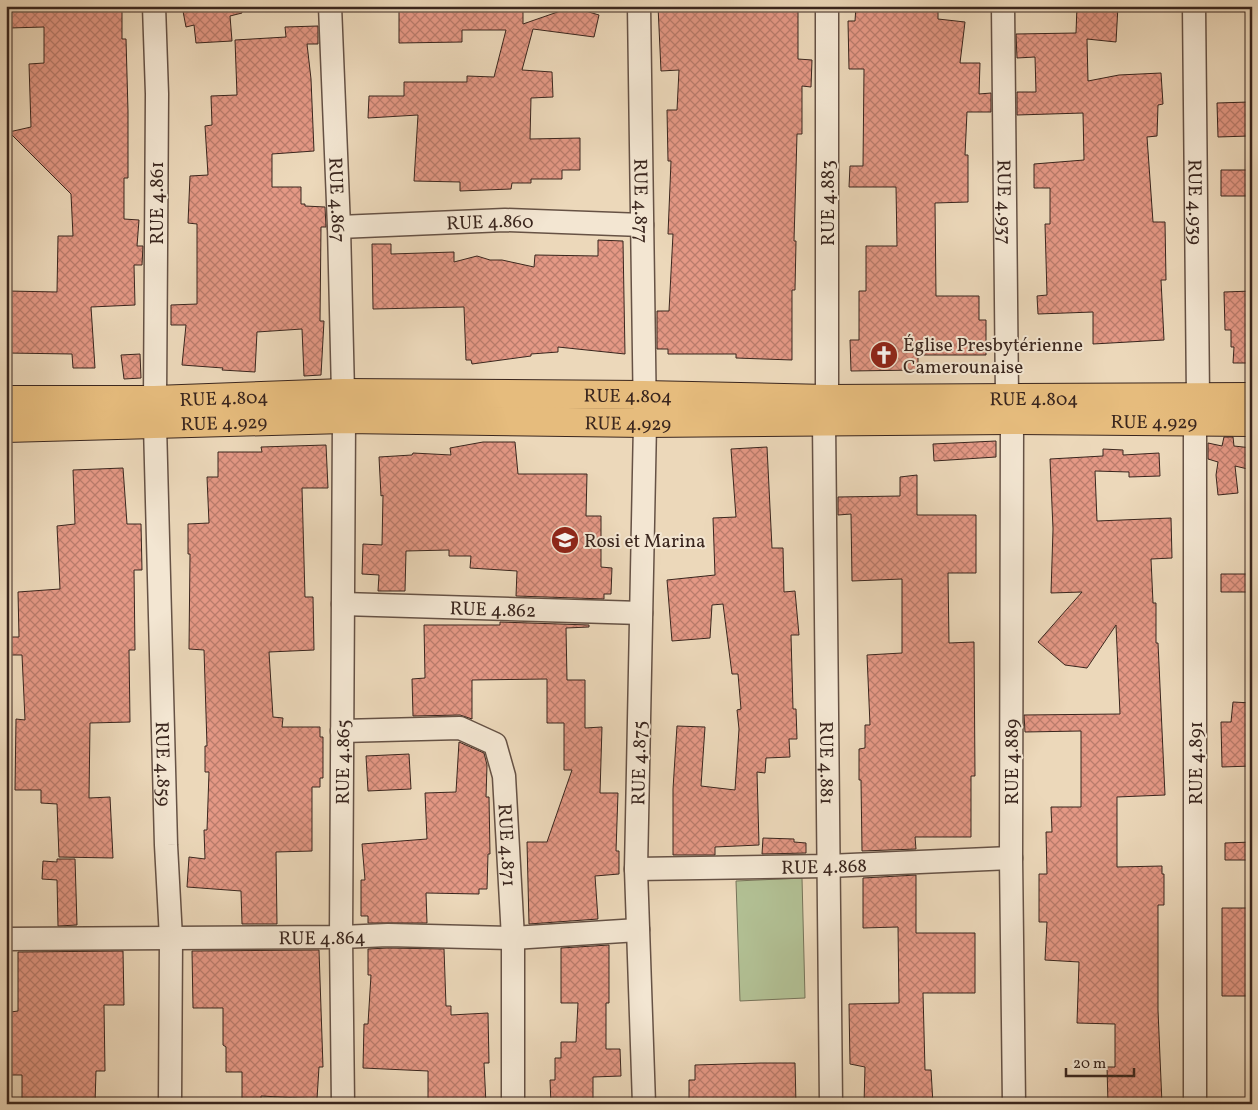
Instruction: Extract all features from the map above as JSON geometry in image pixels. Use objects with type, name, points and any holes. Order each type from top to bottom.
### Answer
[{"type":"main road","name":"RUE 4.804","points":[[6,400],[155,412],[644,395],[826,411],[1009,409],[1196,410],[1252,397]]},
{"type":"main road","name":"RUE 4.929","points":[[343,406],[645,423],[826,411]]},
{"type":"main road","name":"RUE 4.929","points":[[1196,410],[1252,422]]},
{"type":"main road","name":"RUE 4.929","points":[[6,428],[155,412]]},
{"type":"street","name":"RUE 4.861","points":[[154,6],[157,94],[155,412]]},
{"type":"street","name":"RUE 4.867","points":[[330,6],[339,227],[343,406]]},
{"type":"street","name":"RUE 4.877","points":[[639,6],[645,423]]},
{"type":"street","name":"RUE 4.883","points":[[826,411],[827,6]]},
{"type":"street","name":"RUE 4.937","points":[[1003,6],[1009,409]]},
{"type":"street","name":"RUE 4.939","points":[[1194,6],[1196,410]]},
{"type":"street","name":"RUE 4.860","points":[[339,227],[505,220],[642,225]]},
{"type":"street","name":"RUE 4.865","points":[[343,406],[341,937],[343,1104]]},
{"type":"street","name":"RUE 4.889","points":[[1009,409],[1014,1104]]},
{"type":"street","name":"RUE 4.891","points":[[1195,1104],[1196,410]]},
{"type":"street","name":"RUE 4.881","points":[[826,411],[831,1104]]},
{"type":"street","name":"RUE 4.859","points":[[155,412],[166,845],[171,938],[170,1104]]},
{"type":"street","name":"RUE 4.875","points":[[644,1104],[636,869],[645,423]]},
{"type":"street","name":"RUE 4.862","points":[[343,604],[641,613]]},
{"type":"street","name":"RUE 4.871","points":[[342,732],[460,728],[495,744],[504,776],[513,938],[513,1104]]},
{"type":"street","name":"RUE 4.868","points":[[636,869],[828,866],[1011,858]]},
{"type":"street","name":"RUE 4.864","points":[[6,939],[341,937],[388,935],[513,938],[638,930]]},
{"type":"green space","points":[[802,878],[805,998],[740,1001],[736,881]]},
{"type":"building","points":[[8,6],[122,6],[122,39],[126,39],[128,111],[128,178],[124,178],[124,219],[139,220],[137,246],[143,246],[142,265],[134,265],[135,305],[91,307],[95,368],[73,368],[72,354],[7,353],[8,291],[57,292],[58,236],[73,236],[71,194],[9,132],[31,127],[29,64],[44,63],[44,27],[9,28]]},
{"type":"building","points":[[182,6],[241,6],[242,13],[230,16],[232,41],[196,43],[194,25],[186,27]]},
{"type":"building","points":[[523,6],[523,24],[572,7],[599,15],[594,37],[533,29],[522,70],[552,72],[553,97],[531,98],[530,139],[580,138],[580,170],[562,170],[562,179],[531,179],[531,183],[512,183],[511,189],[460,191],[460,182],[414,181],[418,115],[368,118],[369,96],[404,96],[404,82],[467,82],[467,76],[494,77],[506,30],[462,30],[462,42],[399,43],[399,7]]},
{"type":"building","points":[[658,6],[798,6],[798,59],[812,60],[811,87],[802,86],[802,134],[797,134],[794,241],[796,241],[795,290],[792,290],[792,360],[736,358],[736,354],[668,354],[668,349],[657,349],[657,311],[669,311],[673,234],[668,234],[671,161],[668,161],[667,110],[677,110],[679,70],[661,71]]},
{"type":"building","points":[[856,6],[938,6],[938,19],[965,22],[960,63],[980,63],[979,94],[991,93],[991,112],[967,112],[965,155],[968,155],[968,202],[935,203],[936,296],[979,296],[979,320],[986,320],[986,355],[918,355],[918,370],[851,371],[850,340],[859,340],[859,291],[866,291],[866,246],[897,246],[896,187],[849,187],[850,166],[863,166],[864,69],[849,69],[848,21],[855,21]]},
{"type":"building","points":[[1077,6],[1118,6],[1116,42],[1087,39],[1088,81],[1119,75],[1161,73],[1163,104],[1158,105],[1157,136],[1147,137],[1153,222],[1165,222],[1166,280],[1161,280],[1164,340],[1093,344],[1093,312],[1038,314],[1037,296],[1047,295],[1045,224],[1050,224],[1050,188],[1034,188],[1034,164],[1084,160],[1083,113],[1017,115],[1017,92],[1036,92],[1035,57],[1017,58],[1016,34],[1076,33]]},
{"type":"building","points":[[318,26],[318,44],[307,44],[311,79],[314,151],[272,154],[272,187],[301,187],[301,204],[325,207],[326,227],[321,227],[320,321],[324,321],[321,375],[304,376],[302,329],[257,332],[255,372],[182,365],[186,325],[171,325],[171,305],[197,304],[197,224],[188,223],[190,176],[208,175],[205,126],[212,125],[211,96],[237,95],[235,40],[286,37],[285,27]]},
{"type":"building","points":[[1249,102],[1249,136],[1218,137],[1217,103]]},
{"type":"building","points":[[1221,170],[1252,170],[1252,196],[1221,196]]},
{"type":"building","points":[[598,240],[623,241],[625,354],[558,347],[558,352],[531,354],[531,356],[472,364],[471,360],[466,360],[464,307],[373,309],[372,244],[391,244],[391,254],[454,252],[454,262],[477,256],[534,267],[535,255],[598,256]]},
{"type":"building","points":[[1252,291],[1252,363],[1233,363],[1234,347],[1231,347],[1231,330],[1225,330],[1224,292]]},
{"type":"building","points":[[140,354],[141,378],[124,379],[121,355]]},
{"type":"building","points":[[1224,437],[1233,437],[1234,446],[1252,448],[1252,470],[1235,466],[1238,493],[1218,495],[1216,475],[1218,462],[1208,459],[1208,443],[1222,446]]},
{"type":"building","points":[[996,441],[996,457],[934,461],[933,444]]},
{"type":"building","points":[[483,442],[515,442],[518,474],[587,474],[586,516],[601,516],[601,567],[612,568],[611,594],[604,594],[604,599],[516,596],[517,571],[470,568],[471,556],[449,556],[449,550],[406,551],[405,591],[378,591],[379,575],[362,574],[363,544],[382,545],[383,495],[381,496],[379,457],[412,455],[413,453],[451,455],[450,448]]},
{"type":"building","points":[[326,445],[328,488],[302,488],[305,597],[313,597],[314,650],[269,652],[273,717],[283,718],[282,727],[320,727],[320,737],[323,737],[323,778],[320,778],[320,787],[312,787],[312,851],[276,852],[277,924],[242,924],[241,891],[187,887],[189,857],[205,859],[204,830],[207,830],[209,772],[205,772],[205,746],[207,746],[204,650],[189,649],[190,554],[188,554],[188,524],[209,523],[207,477],[218,477],[218,452],[262,452],[261,447]]},
{"type":"building","points":[[767,447],[772,548],[783,548],[784,592],[795,591],[799,635],[791,635],[793,709],[796,709],[797,739],[789,739],[790,757],[766,758],[765,773],[757,772],[759,845],[715,847],[715,855],[673,855],[673,789],[677,726],[705,727],[701,786],[735,790],[739,729],[737,710],[741,709],[738,674],[732,674],[723,604],[712,605],[710,638],[672,641],[667,580],[715,575],[713,518],[736,517],[731,449]]},
{"type":"building","points":[[1103,449],[1123,450],[1123,455],[1159,453],[1160,476],[1129,477],[1129,472],[1095,471],[1097,521],[1171,518],[1172,558],[1151,559],[1153,603],[1156,603],[1156,643],[1158,643],[1165,795],[1117,797],[1117,867],[1162,866],[1162,874],[1164,874],[1164,905],[1158,905],[1158,1010],[1162,1104],[1108,1104],[1107,1067],[1115,1067],[1115,1024],[1077,1023],[1079,962],[1045,960],[1047,922],[1039,922],[1039,874],[1047,874],[1046,832],[1052,832],[1051,807],[1081,807],[1081,731],[1025,732],[1024,715],[1120,714],[1116,625],[1087,668],[1065,665],[1038,642],[1082,592],[1051,593],[1053,529],[1050,459],[1103,456]]},
{"type":"building","points":[[123,468],[127,524],[141,524],[142,570],[134,570],[135,650],[129,650],[130,722],[90,723],[89,798],[110,797],[113,858],[59,857],[57,804],[41,803],[41,790],[15,790],[16,719],[25,720],[22,655],[9,655],[9,637],[19,637],[18,592],[60,589],[57,526],[75,524],[73,470]]},
{"type":"building","points":[[917,475],[917,515],[976,515],[976,573],[948,573],[949,643],[974,642],[975,776],[971,776],[971,837],[915,837],[916,849],[862,851],[859,749],[865,748],[865,725],[870,725],[867,655],[902,653],[902,579],[852,581],[851,514],[838,515],[838,497],[900,496],[900,477]]},
{"type":"building","points":[[1221,574],[1252,574],[1252,592],[1221,592]]},
{"type":"building","points":[[500,622],[589,625],[589,627],[566,628],[567,680],[585,680],[585,728],[602,727],[600,793],[618,793],[616,851],[619,851],[619,874],[595,876],[598,919],[529,924],[527,842],[547,842],[572,770],[564,770],[564,723],[547,723],[547,679],[472,680],[472,719],[460,715],[413,716],[412,679],[425,678],[424,625],[500,625]]},
{"type":"building","points":[[1233,702],[1252,703],[1252,766],[1222,767],[1221,722],[1231,722]]},
{"type":"building","points":[[459,742],[484,753],[487,765],[486,797],[489,797],[490,854],[488,854],[487,889],[479,889],[479,894],[426,893],[427,923],[368,923],[368,916],[361,916],[361,880],[365,880],[362,844],[427,839],[425,793],[456,792]]},
{"type":"building","points":[[409,754],[411,789],[368,791],[366,756]]},
{"type":"building","points":[[763,838],[794,839],[794,842],[806,843],[806,853],[762,854]]},
{"type":"building","points":[[1252,842],[1252,860],[1225,860],[1225,843]]},
{"type":"building","points":[[57,859],[75,859],[77,925],[58,926],[57,880],[42,879],[43,861],[57,862]]},
{"type":"building","points":[[916,875],[916,933],[975,933],[975,993],[923,993],[925,1070],[931,1070],[933,1104],[864,1104],[865,1067],[850,1064],[849,1004],[899,1003],[898,927],[863,928],[863,878]]},
{"type":"building","points":[[1222,908],[1252,908],[1252,996],[1222,996]]},
{"type":"building","points":[[609,945],[609,1003],[606,1003],[606,1049],[620,1049],[621,1076],[593,1077],[593,1104],[551,1104],[550,1080],[555,1080],[555,1058],[561,1058],[561,1042],[576,1042],[578,1003],[561,1003],[561,948]]},
{"type":"building","points":[[368,949],[444,949],[446,1006],[451,1006],[451,1015],[488,1013],[489,1063],[484,1063],[486,1104],[428,1104],[428,1071],[363,1068],[364,1024],[368,1024],[371,975],[368,975]]},
{"type":"building","points":[[319,950],[323,1067],[319,1067],[317,1099],[261,1096],[261,1104],[242,1104],[242,1072],[226,1072],[226,1047],[223,1045],[223,1008],[193,1008],[192,951]]},
{"type":"building","points":[[123,951],[124,1005],[104,1005],[105,1071],[96,1071],[95,1104],[22,1104],[22,1075],[10,1075],[11,1012],[18,1011],[18,952]]},
{"type":"building","points":[[795,1063],[796,1104],[696,1104],[696,1102],[689,1101],[689,1080],[695,1080],[695,1065]]},
{"type":"place","name":"Église Presbytérienne Camerounaise","points":[[884,355]]},
{"type":"place","name":"Rosi et Marina","points":[[565,540]]}]
